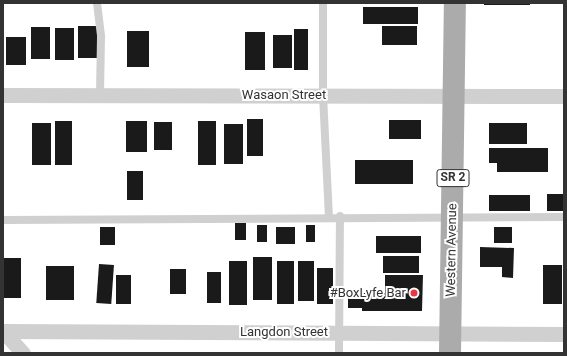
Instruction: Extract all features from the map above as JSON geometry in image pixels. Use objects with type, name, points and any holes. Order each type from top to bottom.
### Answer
[{"type":"main road","name":"Western Avenue","points":[[450,343],[455,3]]},
{"type":"street","name":"Wasaon Street","points":[[3,95],[564,96]]},
{"type":"street","name":"Langdon Street","points":[[3,331],[339,333],[450,343],[564,334]]},
{"type":"street","points":[[3,331],[23,353]]},
{"type":"lane","points":[[97,3],[101,37],[100,95]]},
{"type":"lane","points":[[323,3],[323,95],[329,216]]},
{"type":"lane","points":[[3,220],[329,216],[564,218]]},
{"type":"lane","points":[[339,353],[340,216]]},
{"type":"building","points":[[484,3],[530,3],[530,5],[484,5]]},
{"type":"building","points":[[363,7],[418,7],[418,24],[363,24]]},
{"type":"building","points":[[78,26],[97,26],[97,58],[78,58]]},
{"type":"building","points":[[382,26],[417,26],[417,45],[382,45]]},
{"type":"building","points":[[31,27],[50,27],[50,59],[31,59]]},
{"type":"building","points":[[55,28],[74,28],[74,60],[55,60]]},
{"type":"building","points":[[294,29],[308,29],[308,70],[294,70]]},
{"type":"building","points":[[127,31],[149,31],[149,67],[127,67]]},
{"type":"building","points":[[245,32],[265,32],[265,70],[245,70]]},
{"type":"building","points":[[273,35],[292,35],[292,68],[273,68]]},
{"type":"building","points":[[6,37],[26,37],[26,65],[6,65]]},
{"type":"building","points":[[247,119],[263,119],[263,156],[247,156]]},
{"type":"building","points":[[389,120],[421,120],[421,139],[389,139]]},
{"type":"building","points":[[55,121],[72,121],[72,165],[55,165]]},
{"type":"building","points":[[126,121],[147,121],[147,152],[126,152]]},
{"type":"building","points":[[198,121],[216,121],[216,165],[198,165]]},
{"type":"building","points":[[154,122],[172,122],[172,150],[154,150]]},
{"type":"building","points":[[32,123],[51,123],[51,165],[32,165]]},
{"type":"building","points":[[489,123],[527,123],[527,144],[489,144]]},
{"type":"building","points":[[224,124],[243,124],[243,164],[224,164]]},
{"type":"building","points":[[489,148],[548,148],[548,172],[497,172],[497,163],[489,163]]},
{"type":"building","points":[[355,160],[413,160],[413,184],[355,184]]},
{"type":"building","points":[[127,171],[143,171],[143,200],[127,200]]},
{"type":"building","points":[[547,194],[564,194],[564,211],[547,211]]},
{"type":"building","points":[[489,195],[530,195],[530,211],[489,211]]},
{"type":"building","points":[[235,223],[246,223],[246,240],[235,240]]},
{"type":"building","points":[[257,225],[267,225],[267,242],[257,242]]},
{"type":"building","points":[[306,225],[315,225],[315,242],[306,242]]},
{"type":"building","points":[[100,227],[115,227],[115,245],[100,245]]},
{"type":"building","points":[[276,227],[295,227],[295,244],[276,244]]},
{"type":"building","points":[[494,227],[512,227],[512,243],[494,243]]},
{"type":"building","points":[[376,236],[421,236],[421,253],[376,253]]},
{"type":"building","points":[[480,247],[514,248],[513,278],[502,277],[502,267],[480,267]]},
{"type":"building","points":[[383,256],[419,256],[419,273],[383,273]]},
{"type":"building","points":[[253,257],[272,257],[272,300],[253,300]]},
{"type":"building","points":[[3,258],[21,258],[21,298],[3,298]]},
{"type":"building","points":[[229,261],[247,261],[247,305],[229,305]]},
{"type":"building","points":[[277,261],[294,261],[294,304],[277,304]]},
{"type":"building","points":[[298,261],[314,261],[314,301],[298,301]]},
{"type":"building","points":[[99,264],[114,265],[111,304],[96,303]]},
{"type":"building","points":[[543,265],[562,265],[562,304],[543,304]]},
{"type":"building","points":[[46,266],[74,266],[74,300],[46,300]]},
{"type":"building","points":[[317,268],[333,268],[333,304],[317,304]]},
{"type":"building","points":[[170,269],[186,269],[186,294],[170,294]]},
{"type":"building","points":[[207,272],[221,272],[221,303],[207,303]]},
{"type":"building","points":[[116,275],[131,275],[131,304],[116,304]]},
{"type":"building","points":[[385,275],[423,275],[422,311],[362,311],[362,308],[348,308],[348,293],[385,293]]},
{"type":"place","name":"#BoxLyfe Bar","points":[[414,293]]}]
